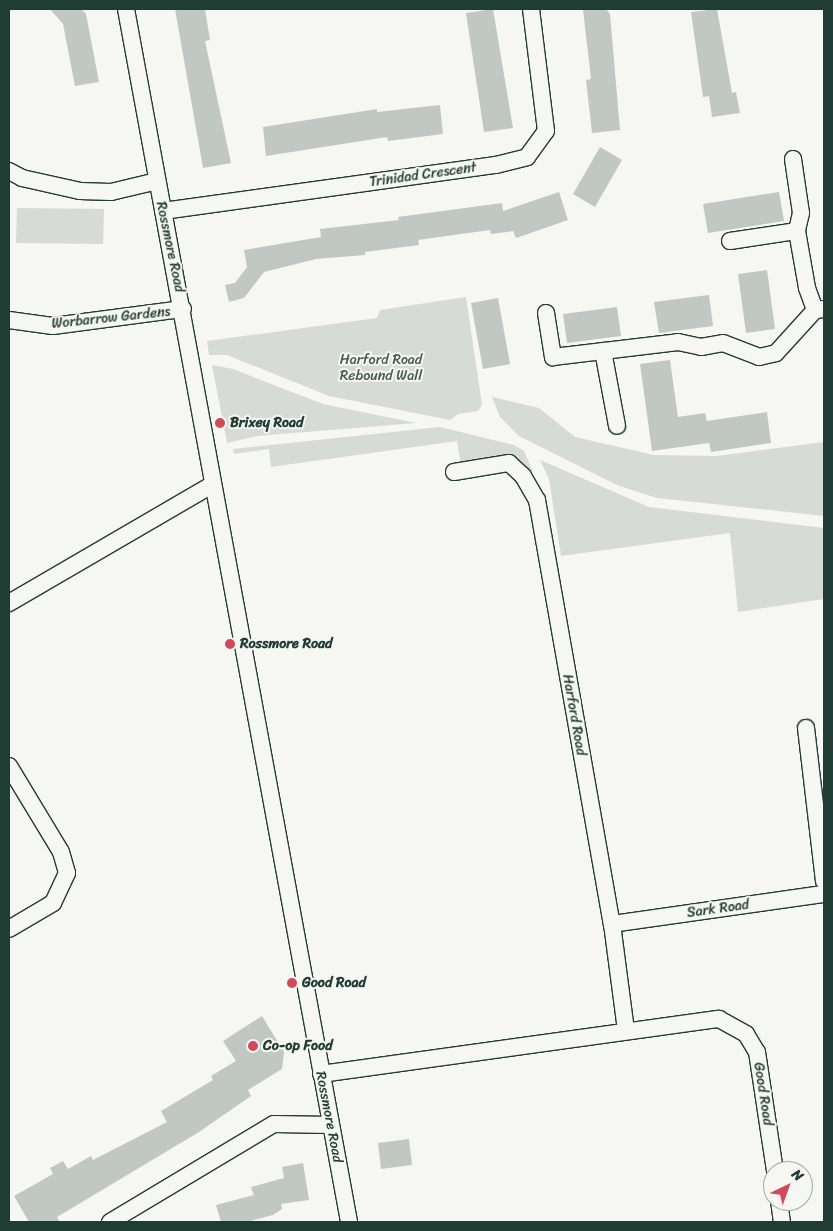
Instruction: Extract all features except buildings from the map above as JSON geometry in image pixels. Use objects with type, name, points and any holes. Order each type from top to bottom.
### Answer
[{"type":"street","name":"Rossmore Road","points":[[126,9],[157,181],[183,309],[212,485],[349,1222]]},
{"type":"street","name":"Trinidad Crescent","points":[[163,211],[496,165],[527,157],[546,131],[531,9]]},
{"type":"street","points":[[546,313],[553,357],[678,342],[701,346],[723,342],[759,357],[776,353],[819,310],[797,231],[801,213],[793,159]]},
{"type":"street","points":[[9,171],[22,178],[80,191],[111,192],[157,181]]},
{"type":"street","points":[[730,241],[797,231]]},
{"type":"street","name":"Worbarrow Gardens","points":[[9,320],[53,326],[183,309]]},
{"type":"street","points":[[603,351],[617,426]]},
{"type":"street","name":"Harford Road","points":[[454,472],[509,463],[523,476],[537,500],[612,924],[626,1031]]},
{"type":"street","points":[[9,604],[212,485]]},
{"type":"street","points":[[806,728],[824,881]]},
{"type":"street","points":[[9,766],[61,852],[67,873],[53,903],[9,929]]},
{"type":"street","name":"Sark Road","points":[[612,924],[824,894]]},
{"type":"street","name":"Good Road","points":[[321,1074],[719,1019],[746,1034],[759,1062],[774,1161]]},
{"type":"street","points":[[110,1222],[274,1124],[330,1125]]},
{"type":"green space","points":[[17,208],[104,209],[103,244],[16,243]]},
{"type":"green space","name":"Harford Road Rebound Wall","points":[[466,297],[482,405],[478,411],[458,414],[450,420],[329,396],[227,355],[209,355],[207,341],[377,318],[380,310]]},
{"type":"green space","points":[[212,365],[233,369],[323,404],[416,423],[257,436],[227,443]]},
{"type":"green space","points":[[492,397],[539,408],[575,437],[654,455],[716,456],[824,442],[824,516],[657,498],[619,486],[519,436],[500,417]]},
{"type":"green space","points":[[440,427],[514,445],[524,451],[533,472],[514,460],[461,465],[457,441],[271,467],[269,449],[234,454],[233,449]]},
{"type":"green space","points":[[540,460],[649,507],[824,528],[824,599],[738,612],[730,533],[561,556],[549,479]]},
{"type":"place","name":"Brixey Road","points":[[220,423]]},
{"type":"place","name":"Rossmore Road","points":[[230,644]]},
{"type":"place","name":"Good Road","points":[[292,983]]},
{"type":"place","name":"Co-op Food","points":[[253,1046]]}]
